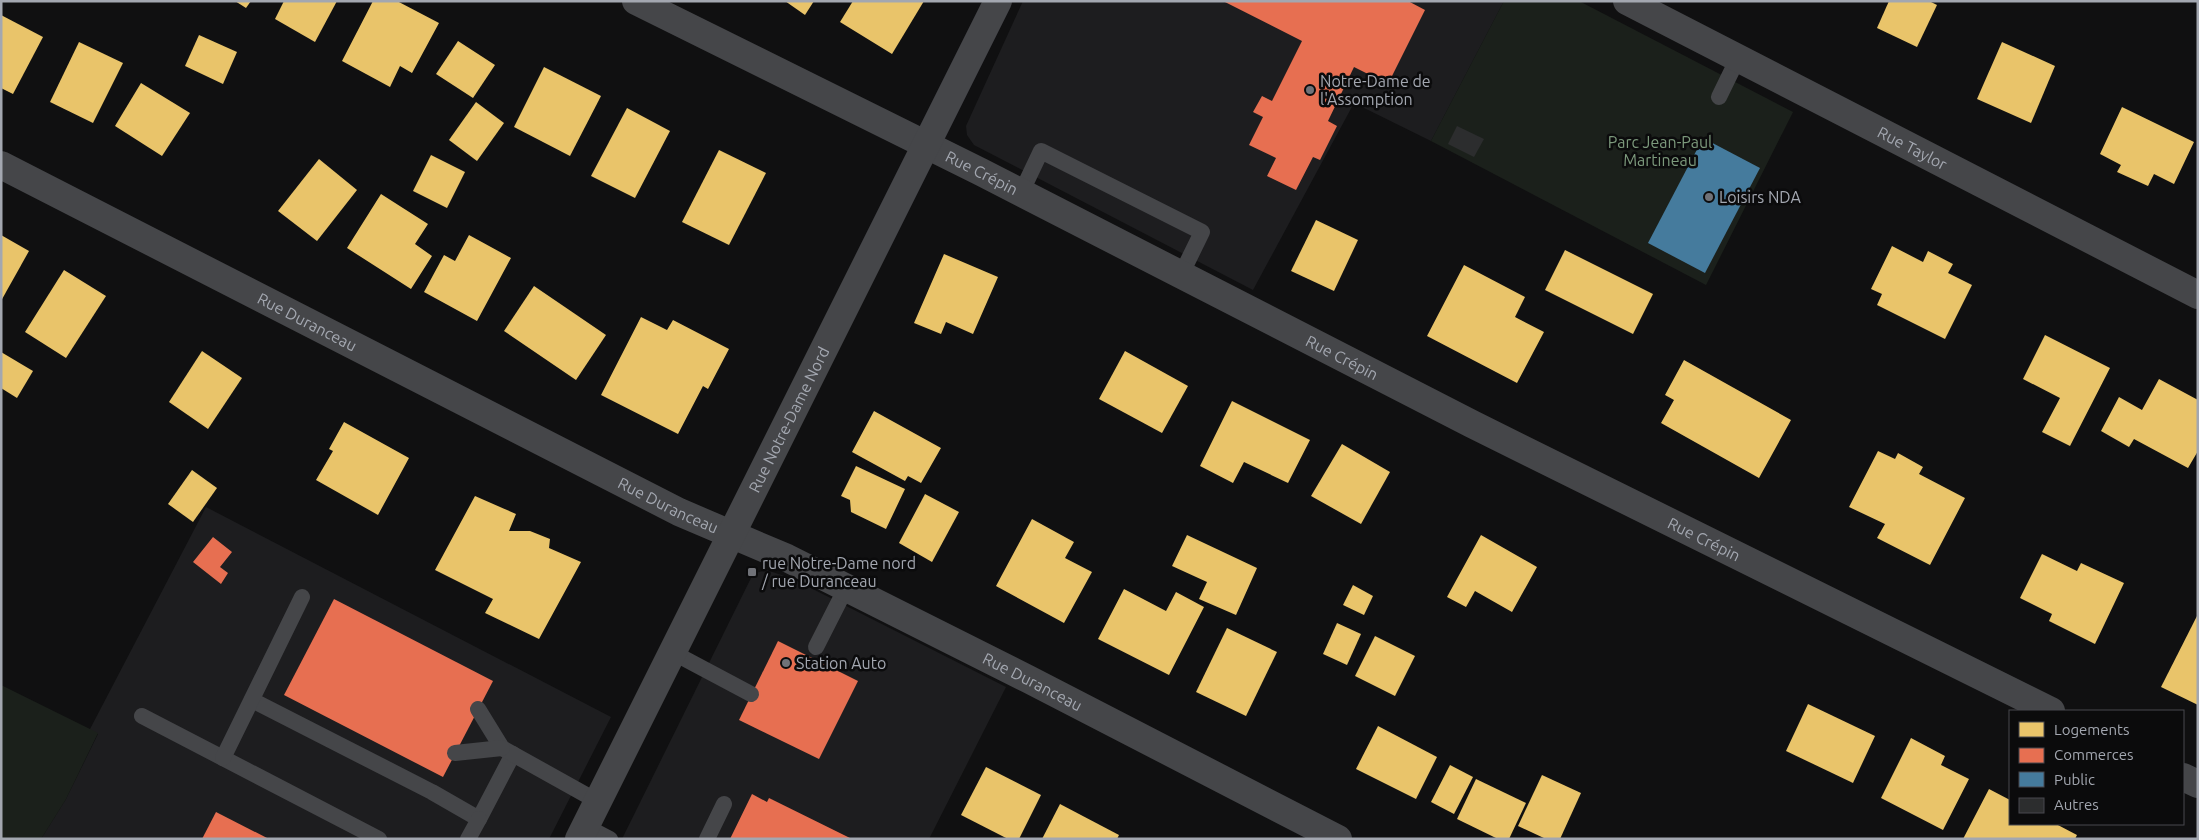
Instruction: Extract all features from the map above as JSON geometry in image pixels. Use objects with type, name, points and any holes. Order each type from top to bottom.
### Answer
[{"type":"street","name":"Rue Crépin","points":[[636,1],[1021,193],[1440,408],[2049,710]]},
{"type":"street","name":"Rue Notre-Dame Nord","points":[[582,832],[998,1]]},
{"type":"street","name":"Rue Taylor","points":[[1627,1],[2198,295]]},
{"type":"street","name":"Rue Duranceau","points":[[1,165],[679,512],[731,533],[846,588],[1338,839]]},
{"type":"street","points":[[2184,777],[2198,784]]},
{"type":"lane","points":[[1719,96],[1738,58]]},
{"type":"lane","points":[[1021,193],[1041,151],[1202,232],[1181,275]]},
{"type":"lane","points":[[816,647],[846,588]]},
{"type":"lane","points":[[223,758],[302,597]]},
{"type":"lane","points":[[672,652],[752,694]]},
{"type":"lane","points":[[252,700],[479,818]]},
{"type":"lane","points":[[478,709],[508,751],[597,801]]},
{"type":"lane","points":[[142,716],[379,839]]},
{"type":"lane","points":[[468,839],[508,751]]},
{"type":"lane","points":[[455,753],[508,751]]},
{"type":"lane","points":[[706,839],[724,804]]},
{"type":"lane","points":[[582,832],[610,839]]},
{"type":"shaded area","points":[[1023,1],[1504,1],[1431,141],[1354,103],[1253,290],[974,145],[967,135],[966,126]]},
{"type":"shaded area","points":[[206,507],[611,717],[549,839],[41,839],[66,799],[98,734],[89,731]]},
{"type":"shaded area","points":[[766,570],[791,578],[1006,687],[929,839],[622,839],[753,574]]},
{"type":"green space","name":"Parc Jean-Paul Martineau","points":[[1504,1],[1579,1],[1793,112],[1706,285],[1431,141]]},
{"type":"green space","points":[[1,685],[98,733],[66,799],[41,839],[1,839]]},
{"type":"building: Logements","points":[[235,1],[251,1],[246,8]]},
{"type":"building: Logements","points":[[284,1],[337,1],[315,42],[275,19]]},
{"type":"building: Logements","points":[[373,1],[397,1],[439,23],[412,73],[400,66],[390,87],[342,61]]},
{"type":"building: Logements","points":[[785,1],[814,1],[805,15]]},
{"type":"building: Logements","points":[[853,1],[924,1],[892,54],[840,22]]},
{"type":"building: Logements","points":[[1889,1],[1929,1],[1937,5],[1917,47],[1877,28]]},
{"type":"building: Logements","points":[[1,15],[43,37],[13,94],[1,88]]},
{"type":"building: Logements","points":[[199,35],[237,52],[223,84],[185,66]]},
{"type":"building: Logements","points":[[458,41],[495,65],[473,98],[436,74]]},
{"type":"building: Logements","points":[[79,42],[123,63],[93,123],[50,102]]},
{"type":"building: Logements","points":[[2002,42],[2055,66],[2031,123],[1977,99]]},
{"type":"building: Logements","points":[[544,67],[601,96],[570,156],[514,127]]},
{"type":"building: Logements","points":[[141,83],[190,113],[162,156],[115,126]]},
{"type":"building: Logements","points":[[476,102],[504,123],[477,161],[449,140]]},
{"type":"building: Logements","points":[[2122,107],[2194,142],[2174,184],[2154,174],[2148,186],[2117,172],[2121,165],[2100,154]]},
{"type":"building: Logements","points":[[627,108],[670,131],[635,198],[591,176]]},
{"type":"building: Logements","points":[[719,150],[766,173],[729,245],[682,222]]},
{"type":"building: Logements","points":[[431,155],[465,172],[447,208],[413,191]]},
{"type":"building: Logements","points":[[319,159],[357,190],[317,241],[278,211]]},
{"type":"building: Logements","points":[[381,194],[428,224],[415,244],[432,256],[411,289],[347,248]]},
{"type":"building: Logements","points":[[1316,220],[1358,240],[1334,291],[1291,271]]},
{"type":"building: Logements","points":[[1,235],[29,251],[1,301]]},
{"type":"building: Logements","points":[[469,235],[511,258],[477,321],[424,292],[444,255],[455,261]]},
{"type":"building: Logements","points":[[1892,246],[1923,262],[1928,251],[1953,264],[1948,273],[1972,285],[1945,339],[1877,305],[1882,294],[1871,289]]},
{"type":"building: Logements","points":[[1565,250],[1653,294],[1633,334],[1545,290]]},
{"type":"building: Logements","points":[[944,254],[998,277],[973,334],[946,322],[941,334],[914,323]]},
{"type":"building: Logements","points":[[1464,265],[1525,297],[1515,317],[1544,332],[1517,383],[1427,336]]},
{"type":"building: Logements","points":[[64,270],[106,296],[66,358],[25,332]]},
{"type":"building: Logements","points":[[534,286],[606,335],[576,380],[504,331]]},
{"type":"building: Logements","points":[[641,317],[667,330],[673,320],[729,349],[708,389],[703,386],[678,434],[601,395]]},
{"type":"building: Logements","points":[[2045,335],[2110,368],[2070,446],[2042,432],[2060,398],[2023,379]]},
{"type":"building: Logements","points":[[202,351],[242,378],[208,429],[169,402]]},
{"type":"building: Logements","points":[[1125,351],[1188,386],[1162,433],[1099,399]]},
{"type":"building: Logements","points":[[1,352],[33,371],[17,398],[1,388]]},
{"type":"building: Logements","points":[[1684,360],[1791,420],[1759,478],[1661,423],[1674,400],[1665,395]]},
{"type":"building: Logements","points":[[2159,379],[2198,400],[2198,451],[2188,468],[2134,439],[2129,447],[2101,431],[2119,397],[2142,410]]},
{"type":"building: Logements","points":[[1232,401],[1310,440],[1288,483],[1244,462],[1233,483],[1200,466]]},
{"type":"building: Logements","points":[[874,411],[941,448],[921,483],[908,476],[905,481],[852,452]]},
{"type":"building: Logements","points":[[344,422],[409,458],[378,515],[316,480],[333,451],[329,449]]},
{"type":"building: Logements","points":[[1342,444],[1390,472],[1361,524],[1311,496]]},
{"type":"building: Logements","points":[[1878,451],[1895,459],[1898,453],[1923,467],[1919,474],[1965,498],[1930,565],[1877,538],[1885,524],[1849,507]]},
{"type":"building: Logements","points":[[856,466],[905,489],[886,529],[851,512],[850,500],[841,496]]},
{"type":"building: Logements","points":[[192,470],[217,488],[193,522],[168,504]]},
{"type":"building: Logements","points":[[925,494],[959,512],[932,562],[899,543]]},
{"type":"building: Logements","points":[[475,496],[516,514],[509,531],[530,531],[550,539],[549,548],[581,562],[539,639],[485,613],[493,599],[435,570]]},
{"type":"building: Logements","points":[[1032,519],[1074,542],[1065,558],[1092,572],[1064,623],[996,586]]},
{"type":"building: Logements","points":[[1187,535],[1257,568],[1236,615],[1199,599],[1207,582],[1172,566]]},
{"type":"building: Logements","points":[[1481,535],[1537,567],[1512,612],[1475,591],[1466,607],[1447,597]]},
{"type":"building: Logements","points":[[2042,554],[2077,571],[2081,563],[2124,583],[2095,644],[2049,621],[2052,614],[2020,598]]},
{"type":"building: Logements","points":[[1353,585],[1373,596],[1364,615],[1343,605]]},
{"type":"building: Logements","points":[[1124,589],[1166,611],[1176,592],[1204,607],[1169,675],[1098,639]]},
{"type":"building: Logements","points":[[2198,614],[2198,705],[2161,687]]},
{"type":"building: Logements","points":[[1337,623],[1361,634],[1347,665],[1323,654]]},
{"type":"building: Logements","points":[[1227,628],[1277,652],[1246,716],[1196,692]]},
{"type":"building: Logements","points":[[1375,636],[1415,656],[1395,696],[1355,676]]},
{"type":"building: Logements","points":[[1808,704],[1875,736],[1853,783],[1786,751]]},
{"type":"building: Logements","points":[[1378,726],[1437,757],[1416,799],[1356,769]]},
{"type":"building: Logements","points":[[1911,738],[1945,756],[1941,765],[1969,779],[1943,830],[1881,798]]},
{"type":"building: Logements","points":[[1450,765],[1473,777],[1454,814],[1431,802]]},
{"type":"building: Logements","points":[[986,767],[1041,795],[1019,839],[1008,839],[961,815]]},
{"type":"building: Logements","points":[[1542,775],[1581,793],[1560,839],[1546,839],[1518,826]]},
{"type":"building: Logements","points":[[1476,779],[1526,803],[1509,839],[1498,839],[1457,819]]},
{"type":"building: Logements","points":[[1989,789],[2009,799],[2009,825],[2058,825],[2077,835],[2075,839],[1963,839]]},
{"type":"building: Logements","points":[[1060,804],[1119,835],[1117,839],[1042,839]]},
{"type":"building: Commerces","name":"Notre-Dame de l'Assomption","points":[[1223,1],[1408,1],[1425,10],[1388,84],[1354,67],[1328,121],[1337,126],[1320,160],[1313,157],[1296,190],[1267,176],[1276,158],[1249,145],[1263,117],[1253,112],[1262,96],[1272,101],[1302,41]]},
{"type":"building: Commerces","points":[[213,537],[232,552],[220,567],[228,573],[221,584],[193,562]]},
{"type":"building: Commerces","points":[[334,599],[493,681],[443,777],[284,695]]},
{"type":"building: Commerces","points":[[778,641],[858,681],[819,759],[739,720]]},
{"type":"building: Commerces","points":[[752,794],[767,802],[769,798],[852,839],[730,839]]},
{"type":"building: Commerces","points":[[216,812],[269,839],[202,839]]},
{"type":"building: Public","name":"Loisirs NDA","points":[[1703,138],[1760,168],[1705,273],[1648,243]]},
{"type":"building: Autres","points":[[1457,126],[1484,139],[1474,157],[1448,144]]},
{"type":"place","name":"Notre-Dame de l'Assomption","points":[[1310,90]]},
{"type":"place","name":"Loisirs NDA","points":[[1709,197]]},
{"type":"place","name":"rue Notre-Dame nord / rue Duranceau","points":[[752,572]]},
{"type":"place","name":"Station Auto","points":[[786,663]]}]
